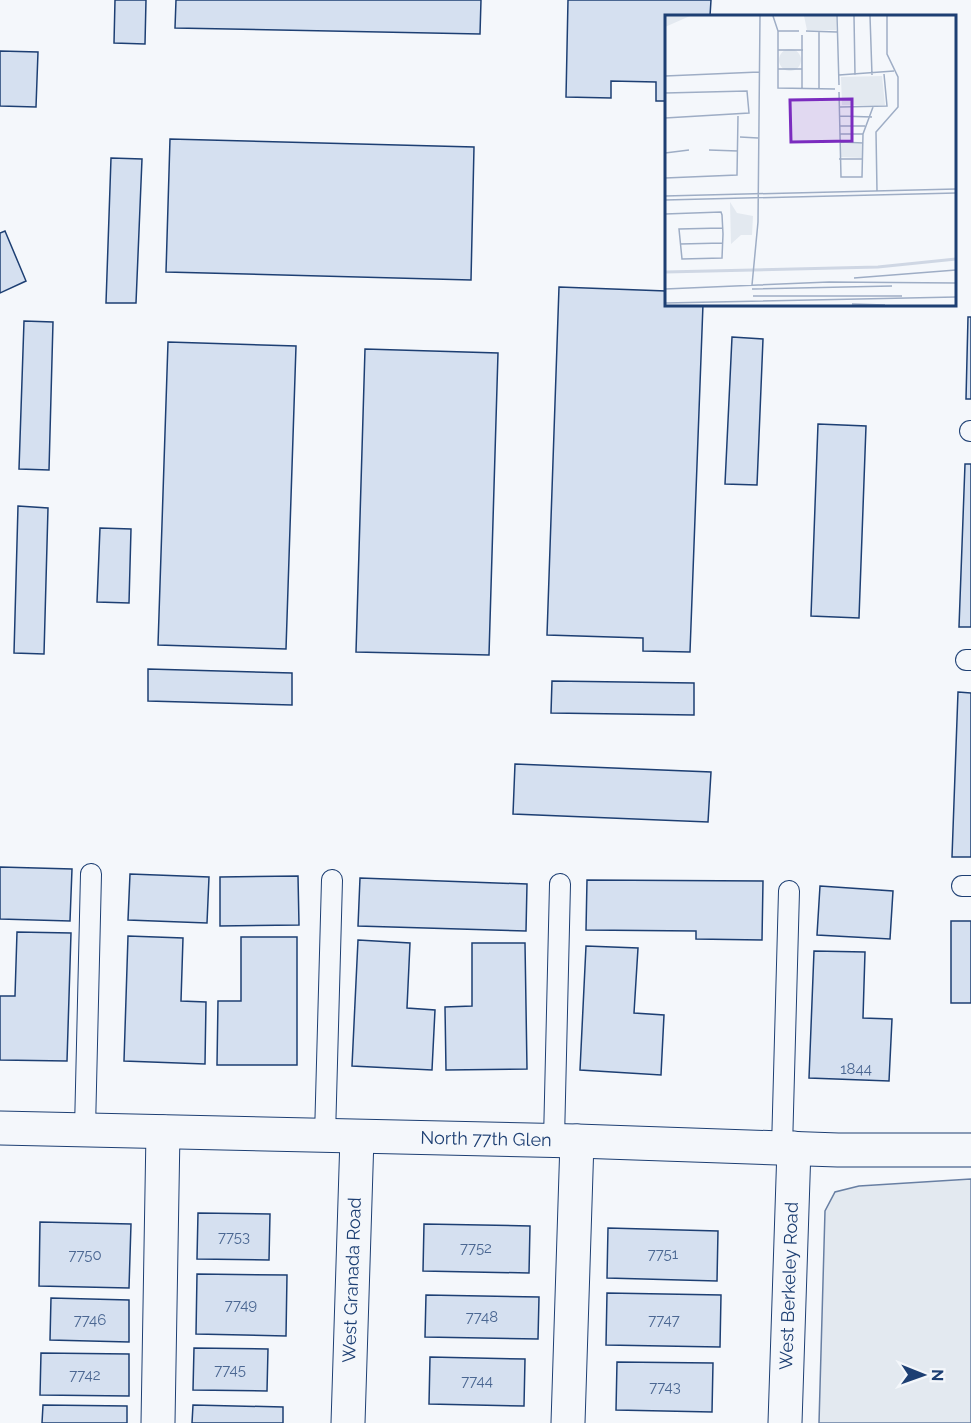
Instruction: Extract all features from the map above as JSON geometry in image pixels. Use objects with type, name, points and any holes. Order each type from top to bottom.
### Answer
[{"type":"street","name":"North 77th Glen","points":[[0,1128],[565,1140],[788,1148],[971,1150]]},
{"type":"street","points":[[158,1423],[163,1132]]},
{"type":"street","name":"West Granada Road","points":[[348,1423],[357,1137]]},
{"type":"street","points":[[565,1140],[568,1423]]},
{"type":"street","name":"West Berkeley Road","points":[[785,1423],[788,1148]]},
{"type":"lane","points":[[85,1130],[91,873]]},
{"type":"lane","points":[[325,1136],[332,880]]},
{"type":"lane","points":[[560,884],[565,1140]]},
{"type":"lane","points":[[788,1148],[789,891]]},
{"type":"shaded area","points":[[971,1179],[971,1423],[819,1423],[825,1211],[835,1192],[859,1186]]},
{"type":"building","points":[[115,0],[146,0],[145,44],[114,43]]},
{"type":"building","points":[[176,0],[481,0],[480,34],[175,28]]},
{"type":"building","points":[[568,0],[711,0],[710,15],[665,15],[665,101],[656,101],[656,82],[611,81],[611,98],[566,97]]},
{"type":"building","points":[[0,51],[38,52],[36,107],[0,106]]},
{"type":"building","points":[[170,139],[474,147],[471,280],[166,272]]},
{"type":"building","points":[[111,158],[142,159],[136,303],[106,303]]},
{"type":"building","points":[[5,231],[26,281],[0,293],[0,233]]},
{"type":"building","points":[[559,287],[665,291],[665,306],[703,306],[690,652],[643,651],[643,638],[547,635]]},
{"type":"building","points":[[968,317],[971,317],[971,399],[966,399]]},
{"type":"building","points":[[24,321],[53,322],[49,470],[19,469]]},
{"type":"building","points":[[732,337],[763,339],[757,485],[725,484]]},
{"type":"building","points":[[168,342],[296,346],[286,649],[158,645]]},
{"type":"building","points":[[365,349],[498,353],[489,655],[356,652]]},
{"type":"building","points":[[818,424],[866,426],[859,618],[811,616]]},
{"type":"building","points":[[965,464],[971,464],[971,627],[959,627]]},
{"type":"building","points":[[18,506],[48,508],[44,654],[14,653]]},
{"type":"building","points":[[100,528],[131,529],[129,603],[97,602]]},
{"type":"building","points":[[148,669],[292,673],[292,705],[148,701]]},
{"type":"building","points":[[552,681],[694,683],[694,715],[551,713]]},
{"type":"building","points":[[958,692],[971,693],[971,857],[952,857]]},
{"type":"building","points":[[515,764],[711,772],[708,822],[513,814]]},
{"type":"building","points":[[0,867],[72,869],[70,921],[0,919]]},
{"type":"building","points":[[130,874],[209,877],[207,923],[128,920]]},
{"type":"building","points":[[298,876],[299,925],[220,926],[220,877]]},
{"type":"building","points":[[360,878],[527,884],[526,931],[358,926]]},
{"type":"building","points":[[587,880],[763,881],[762,940],[696,939],[696,931],[586,930]]},
{"type":"building","points":[[820,886],[893,891],[890,939],[817,935]]},
{"type":"building","points":[[951,921],[971,921],[971,1003],[951,1003]]},
{"type":"building","points":[[17,932],[71,933],[67,1061],[0,1060],[0,996],[15,996]]},
{"type":"building","points":[[128,936],[183,938],[181,1001],[206,1002],[205,1064],[124,1061]]},
{"type":"building","points":[[241,937],[297,937],[297,1065],[217,1065],[218,1001],[241,1001]]},
{"type":"building","points":[[358,940],[410,943],[407,1008],[435,1010],[432,1070],[352,1066]]},
{"type":"building","points":[[472,943],[525,943],[527,1069],[446,1070],[445,1007],[472,1006]]},
{"type":"building","points":[[586,946],[638,948],[634,1013],[664,1015],[661,1075],[580,1070]]},
{"type":"building","points":[[814,951],[865,952],[863,1018],[892,1019],[889,1081],[809,1078]]},
{"type":"building","points":[[198,1213],[270,1214],[269,1260],[197,1259]]},
{"type":"building","points":[[40,1222],[131,1224],[129,1288],[39,1286]]},
{"type":"building","points":[[424,1224],[530,1226],[529,1273],[423,1271]]},
{"type":"building","points":[[608,1228],[718,1231],[717,1281],[607,1278]]},
{"type":"building","points":[[197,1274],[287,1275],[286,1336],[196,1334]]},
{"type":"building","points":[[607,1293],[721,1295],[720,1347],[606,1345]]},
{"type":"building","points":[[426,1295],[539,1297],[538,1339],[425,1337]]},
{"type":"building","points":[[51,1298],[129,1300],[129,1342],[50,1340]]},
{"type":"building","points":[[194,1348],[268,1349],[267,1391],[193,1390]]},
{"type":"building","points":[[41,1353],[129,1354],[129,1396],[40,1395]]},
{"type":"building","points":[[430,1357],[525,1359],[524,1406],[429,1404]]},
{"type":"building","points":[[617,1362],[713,1363],[712,1412],[616,1410]]},
{"type":"building","points":[[43,1405],[127,1406],[127,1423],[42,1423]]},
{"type":"building","points":[[193,1405],[283,1407],[283,1423],[192,1423]]}]
